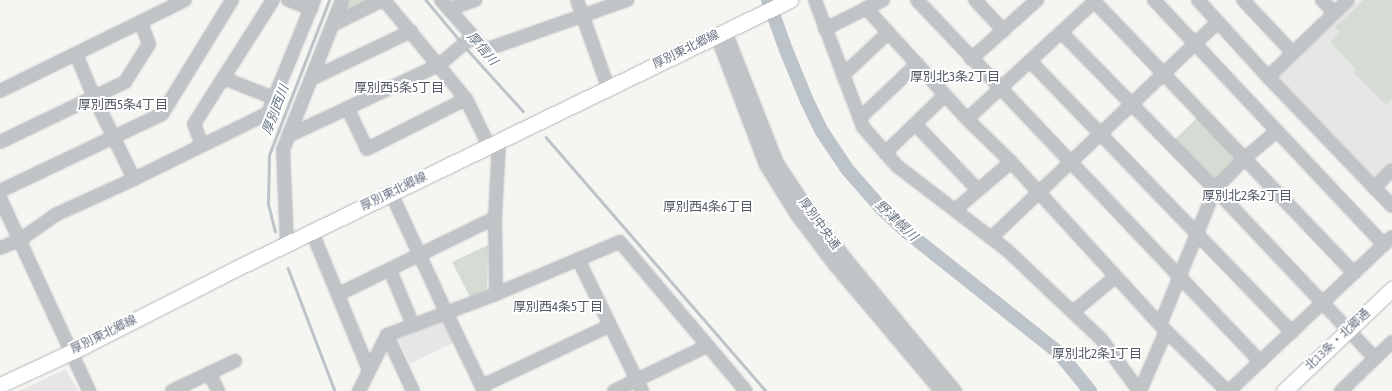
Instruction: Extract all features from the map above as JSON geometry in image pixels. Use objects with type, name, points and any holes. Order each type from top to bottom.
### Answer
[{"type":"main road","name":"厚別東北郷線","points":[[0,384],[71,352],[287,244],[790,0]]},
{"type":"main road","name":"北13条・北郷通","points":[[1284,391],[1392,289]]},
{"type":"street","points":[[0,91],[141,23],[185,0]]},
{"type":"street","points":[[0,191],[162,114],[232,0]]},
{"type":"street","points":[[202,145],[194,124],[273,0]]},
{"type":"street","points":[[0,248],[20,240],[55,215],[134,179],[268,113],[313,4],[288,0]]},
{"type":"street","points":[[287,244],[283,150],[342,0]]},
{"type":"street","points":[[332,25],[384,0],[466,99],[494,143],[496,294]]},
{"type":"street","points":[[475,0],[445,5],[470,39],[485,50],[628,0]]},
{"type":"street","points":[[577,0],[608,87]]},
{"type":"street","points":[[815,0],[842,75],[863,127],[897,166],[1008,251],[1101,339],[1140,391]]},
{"type":"street","points":[[825,29],[883,0]]},
{"type":"street","points":[[917,0],[999,89],[1181,277],[1260,362]]},
{"type":"street","points":[[975,0],[1004,31]]},
{"type":"street","points":[[866,8],[967,119],[1011,162],[1163,328],[1228,391],[1388,241],[1277,131],[1154,0]]},
{"type":"street","points":[[1198,0],[1268,77],[1392,206]]},
{"type":"street","points":[[1243,0],[1293,53]]},
{"type":"street","points":[[1322,0],[1334,13]]},
{"type":"street","points":[[1268,77],[1348,0]]},
{"type":"street","points":[[971,59],[1004,31],[1035,1]]},
{"type":"street","points":[[967,119],[1094,1],[1354,273]]},
{"type":"street","points":[[991,238],[1218,22]]},
{"type":"street","points":[[0,142],[125,82],[149,44],[141,23]]},
{"type":"street","points":[[311,79],[411,31]]},
{"type":"street","name":"厚別中央通","points":[[726,31],[766,165],[797,215],[834,264],[941,391]]},
{"type":"street","name":"厚別中央通","points":[[726,31],[777,163],[809,211],[845,258],[955,391]]},
{"type":"street","points":[[1061,32],[1215,189],[1375,358]]},
{"type":"street","points":[[842,75],[888,33]]},
{"type":"street","points":[[288,136],[439,65],[470,39]]},
{"type":"street","points":[[76,54],[94,97],[134,179]]},
{"type":"street","points":[[1030,61],[1292,332]]},
{"type":"street","points":[[860,118],[917,64]]},
{"type":"street","points":[[223,78],[274,98]]},
{"type":"street","points":[[885,153],[945,95]]},
{"type":"street","points":[[348,109],[367,149],[466,99]]},
{"type":"street","points":[[915,124],[978,190]]},
{"type":"street","points":[[1140,391],[1181,277],[1215,189],[1245,158],[1277,131]]},
{"type":"street","points":[[955,210],[1011,162]]},
{"type":"street","points":[[1374,188],[1392,170]]},
{"type":"street","points":[[392,193],[446,312],[483,388],[609,326]]},
{"type":"street","points":[[0,198],[89,391]]},
{"type":"street","points":[[339,294],[496,218]]},
{"type":"street","points":[[312,232],[339,294],[369,370]]},
{"type":"street","points":[[359,391],[387,335],[496,294],[620,242],[746,391]]},
{"type":"street","points":[[578,259],[639,386]]},
{"type":"street","points":[[390,270],[413,325]]},
{"type":"street","points":[[1072,312],[1115,277]]},
{"type":"street","points":[[387,335],[413,391]]},
{"type":"street","points":[[1342,391],[1392,342]]},
{"type":"street","points":[[614,391],[639,386],[707,346]]},
{"type":"street","points":[[172,391],[235,361]]},
{"type":"street","points":[[209,373],[218,391]]},
{"type":"shaded area","points":[[347,0],[373,0],[348,12],[344,8]]},
{"type":"shaded area","points":[[1359,0],[1392,0],[1392,162],[1376,178],[1277,77]]},
{"type":"shaded area","points":[[1364,0],[1392,0],[1392,99],[1386,105],[1354,73],[1357,70],[1330,42],[1340,32],[1335,27]]},
{"type":"shaded area","points":[[1198,117],[1239,159],[1215,183],[1174,141]]},
{"type":"shaded area","points":[[488,245],[487,290],[470,297],[452,262]]},
{"type":"shaded area","points":[[442,317],[454,342],[410,364],[398,338]]},
{"type":"shaded area","points":[[66,369],[78,391],[19,391]]},
{"type":"waterway","name":"厚別西川","points":[[275,232],[268,204],[269,155],[329,0]]},
{"type":"waterway","name":"厚信川","points":[[426,0],[461,42]]},
{"type":"waterway","name":"野津幌川","points":[[768,0],[786,50],[807,101],[821,130],[847,169],[882,209],[907,232],[1059,353],[1090,391]]},
{"type":"waterway","name":"厚信川","points":[[466,48],[523,111]]},
{"type":"waterway","points":[[546,137],[766,391]]},
{"type":"waterway","name":"厚別西川","points":[[288,268],[335,391]]},
{"type":"district","name":"厚別北3条2丁目","points":[[955,77]]},
{"type":"district","name":"厚別西5条5丁目","points":[[399,88]]},
{"type":"district","name":"厚別西5条4丁目","points":[[123,105]]},
{"type":"district","name":"厚別北2条2丁目","points":[[1247,196]]},
{"type":"district","name":"厚別西4条6丁目","points":[[708,207]]},
{"type":"district","name":"厚別西4条5丁目","points":[[558,307]]},
{"type":"district","name":"厚別北2条1丁目","points":[[1097,354]]}]
